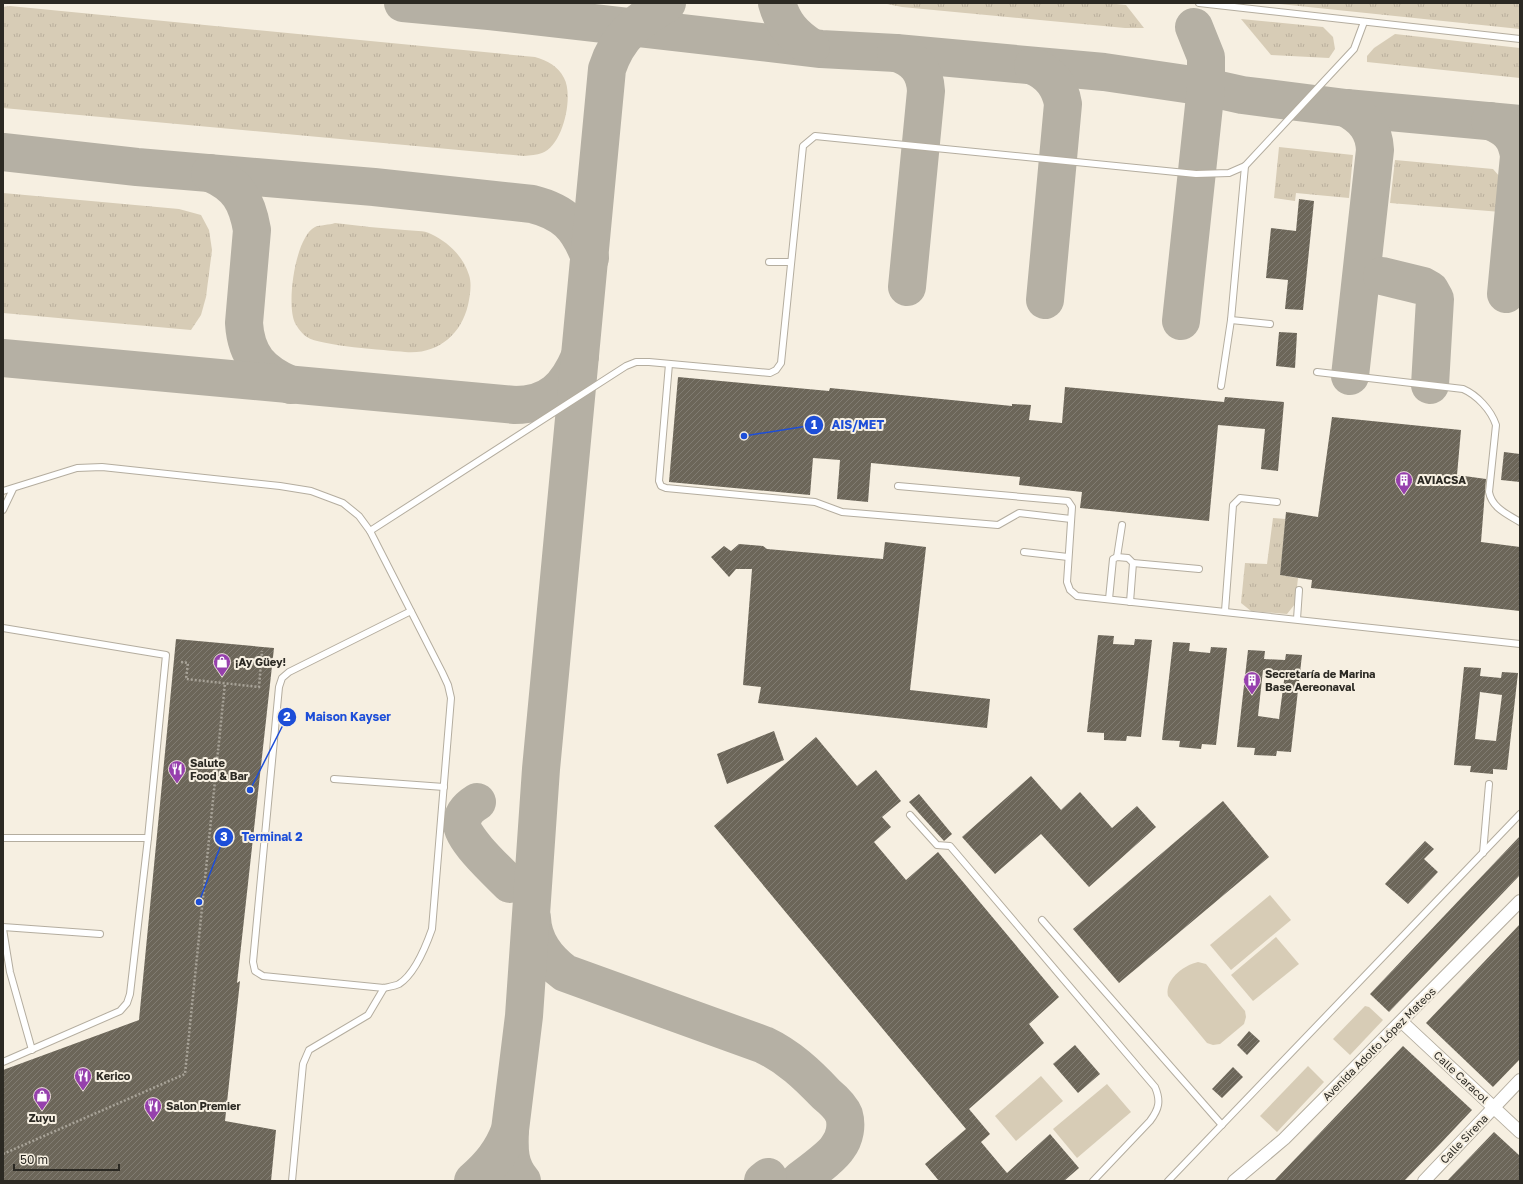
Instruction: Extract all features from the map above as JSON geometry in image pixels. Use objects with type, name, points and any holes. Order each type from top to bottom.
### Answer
[{"type":"street","name":"Avenida Adolfo López Mateos","points":[[1234,1181],[1284,1139],[1359,1062],[1402,1022],[1520,901]]},
{"type":"street","name":"Calle Caracol","points":[[1402,1022],[1520,1132]]},
{"type":"street","name":"Calle Sirena","points":[[1424,1181],[1520,1080]]},
{"type":"lane","points":[[1199,3],[1520,38]]},
{"type":"lane","points":[[370,531],[626,366],[636,362],[770,373],[776,370],[781,363],[803,146],[815,136],[1196,174],[1229,173],[1244,166],[1354,49],[1364,22]]},
{"type":"lane","points":[[1221,386],[1231,320],[1244,166]]},
{"type":"lane","points":[[769,262],[791,262]]},
{"type":"lane","points":[[1231,320],[1270,324]]},
{"type":"lane","points":[[668,364],[659,481],[661,486],[666,488],[815,502],[842,512],[998,525],[1020,513],[1071,519]]},
{"type":"lane","points":[[1317,372],[1463,389],[1471,392],[1492,415],[1496,425],[1489,492],[1490,501],[1520,522]]},
{"type":"lane","points":[[3,491],[71,469],[102,467],[280,486],[311,491],[343,503],[359,516],[370,531],[411,611],[448,685],[451,698],[432,928],[425,950],[408,976],[399,984],[384,988],[263,976],[256,971],[253,962],[279,687],[282,678],[289,672],[411,611]]},
{"type":"lane","points":[[898,486],[1068,501],[1072,507],[1067,582],[1070,590],[1077,596],[1520,644]]},
{"type":"lane","points":[[3,510],[13,489]]},
{"type":"lane","points":[[1225,611],[1233,505],[1240,498],[1277,502]]},
{"type":"lane","points":[[1117,557],[1122,525]]},
{"type":"lane","points":[[1024,552],[1068,557]]},
{"type":"lane","points":[[1109,599],[1111,563],[1113,559],[1117,557],[1128,558],[1133,563],[1199,569]]},
{"type":"lane","points":[[1130,602],[1133,563]]},
{"type":"lane","points":[[1297,619],[1299,590]]},
{"type":"lane","points":[[3,628],[166,655],[148,838],[130,994],[127,1003],[120,1011],[3,1062]]},
{"type":"lane","points":[[334,779],[444,787]]},
{"type":"lane","points":[[1483,854],[1489,784]]},
{"type":"lane","points":[[1168,1181],[1520,814]]},
{"type":"lane","points":[[910,815],[937,845],[950,846],[1155,1087],[1160,1098],[1158,1111],[1093,1181]]},
{"type":"lane","points":[[3,838],[148,838]]},
{"type":"lane","points":[[1042,920],[1222,1125]]},
{"type":"lane","points":[[32,1050],[10,972],[3,928],[100,934]]},
{"type":"lane","points":[[292,1181],[303,1064],[309,1050],[368,1015],[384,988]]},
{"type":"path","points":[[181,662],[188,663],[186,679],[259,687],[262,651]]},
{"type":"path","points":[[3,1154],[185,1074],[225,683]]},
{"type":"green space","points":[[882,3],[1107,3],[1126,5],[1144,28],[1125,28],[902,7]]},
{"type":"green space","points":[[1269,3],[1520,3],[1520,29]]},
{"type":"green space","points":[[10,6],[535,57],[552,64],[559,70],[564,78],[568,96],[565,120],[556,141],[549,149],[540,154],[524,156],[3,108],[3,7]]},
{"type":"green space","points":[[1241,19],[1323,27],[1333,37],[1335,49],[1329,58],[1271,55]]},
{"type":"green space","points":[[1395,34],[1520,48],[1520,78],[1367,62],[1367,56],[1374,48]]},
{"type":"green space","points":[[1279,147],[1353,155],[1349,198],[1296,193],[1295,201],[1274,198]]},
{"type":"green space","points":[[1395,160],[1493,169],[1500,177],[1501,212],[1390,203]]},
{"type":"green space","points":[[3,193],[179,209],[201,215],[209,230],[212,250],[206,297],[201,315],[191,330],[3,313]]},
{"type":"green space","points":[[335,223],[425,232],[437,237],[454,250],[463,262],[469,275],[470,290],[465,316],[460,325],[446,341],[427,350],[405,352],[325,343],[304,335],[295,323],[292,314],[292,287],[298,257],[302,244],[308,233],[315,227]]},
{"type":"green space","points":[[1273,518],[1286,519],[1280,575],[1298,578],[1295,604],[1287,614],[1251,611],[1241,603],[1245,563],[1267,564]]},
{"type":"green space","points":[[1270,895],[1291,920],[1231,970],[1210,945]]},
{"type":"green space","points":[[1276,937],[1299,964],[1253,1001],[1231,975]]},
{"type":"green space","points":[[1198,962],[1206,964],[1245,1011],[1246,1017],[1244,1024],[1220,1044],[1213,1045],[1207,1043],[1168,996],[1169,984],[1176,974],[1187,966]]},
{"type":"green space","points":[[1365,1006],[1369,1007],[1383,1020],[1350,1055],[1333,1039]]},
{"type":"green space","points":[[1308,1066],[1324,1082],[1277,1132],[1260,1116]]},
{"type":"green space","points":[[1041,1076],[1063,1101],[1016,1141],[995,1116]]},
{"type":"green space","points":[[1107,1084],[1131,1112],[1077,1158],[1053,1129]]},
{"type":"building","points":[[1299,199],[1314,201],[1303,310],[1285,309],[1288,280],[1266,278],[1271,228],[1296,231]]},
{"type":"building","points":[[1279,332],[1297,333],[1295,368],[1276,366]]},
{"type":"building","points":[[678,377],[829,391],[830,388],[1012,406],[1012,404],[1031,405],[1029,420],[1062,423],[1065,387],[1224,402],[1225,397],[1284,402],[1278,471],[1261,469],[1265,429],[1218,425],[1209,521],[1080,508],[1082,492],[1019,485],[1020,477],[871,463],[868,502],[837,499],[840,460],[813,458],[810,495],[669,482]]},
{"type":"building","name":"AVIACSA","points":[[1332,417],[1461,430],[1457,475],[1486,479],[1481,542],[1520,547],[1520,611],[1311,588],[1312,580],[1280,575],[1286,512],[1318,517]]},
{"type":"building","points":[[1504,452],[1520,454],[1520,482],[1501,480]]},
{"type":"building","points":[[885,542],[926,547],[910,690],[990,699],[987,728],[758,703],[761,687],[743,685],[752,569],[736,569],[729,577],[711,557],[724,546],[731,551],[739,544],[763,546],[767,549],[883,559]]},
{"type":"building","points":[[1098,635],[1114,636],[1113,644],[1134,645],[1135,639],[1152,640],[1141,737],[1127,736],[1126,741],[1104,740],[1104,733],[1087,732]]},
{"type":"building","points":[[176,639],[274,648],[237,983],[240,981],[225,1121],[276,1130],[271,1181],[3,1181],[3,1070],[139,1020]]},
{"type":"building","points":[[1173,642],[1190,643],[1189,651],[1210,653],[1211,647],[1227,648],[1216,745],[1202,744],[1201,749],[1179,747],[1180,741],[1162,740]]},
{"type":"building","name":"Secretaría de Marina Base Aereonaval","points":[[1248,650],[1265,651],[1264,659],[1285,660],[1286,654],[1302,655],[1291,752],[1277,751],[1276,756],[1254,755],[1255,748],[1237,747]],"holes":[[[1263,670],[1285,673],[1279,719],[1258,716]]]},
{"type":"building","points":[[1464,667],[1481,668],[1480,676],[1501,678],[1502,672],[1518,673],[1507,770],[1493,769],[1493,774],[1470,772],[1471,766],[1454,765]],"holes":[[[1480,692],[1502,695],[1496,741],[1475,739]]]},
{"type":"building","points":[[774,731],[784,760],[727,784],[717,754]]},
{"type":"building","points":[[816,737],[857,786],[876,770],[901,801],[882,817],[891,827],[874,842],[906,880],[938,852],[1059,997],[1029,1024],[1044,1043],[969,1109],[990,1134],[981,1142],[1007,1173],[1050,1134],[1079,1168],[1064,1181],[939,1181],[925,1164],[966,1129],[714,826]]},
{"type":"building","points":[[1031,776],[1061,810],[1080,792],[1112,828],[1137,806],[1156,827],[1089,887],[1041,834],[995,874],[962,837]]},
{"type":"building","points":[[919,794],[952,834],[944,841],[909,802]]},
{"type":"building","points":[[1223,801],[1269,857],[1119,983],[1073,929]]},
{"type":"building","points":[[1520,836],[1520,875],[1389,1012],[1370,994]]},
{"type":"building","points":[[1425,841],[1434,849],[1424,859],[1438,872],[1408,904],[1385,884]]},
{"type":"building","points":[[1520,924],[1520,1059],[1493,1087],[1426,1023]]},
{"type":"building","points":[[1249,1031],[1260,1041],[1247,1055],[1237,1045]]},
{"type":"building","points":[[1075,1045],[1100,1074],[1078,1093],[1053,1064]]},
{"type":"building","points":[[1403,1046],[1472,1110],[1440,1144],[1404,1181],[1274,1181]]},
{"type":"building","points":[[1233,1067],[1243,1077],[1222,1098],[1212,1089]]},
{"type":"building","points":[[1494,1132],[1520,1156],[1520,1181],[1447,1181]]},
{"type":"taxiway","points":[[403,3],[489,11],[821,49],[896,53],[1104,72],[1206,87],[1242,95],[1346,108],[1520,124]]},
{"type":"taxiway","points":[[473,1181],[495,1158],[510,1130],[524,1016],[541,769],[607,69],[617,47],[630,30],[647,16],[667,3]]},
{"type":"taxiway","points":[[777,3],[786,23],[799,38],[811,47]]},
{"type":"taxiway","points":[[1181,321],[1206,87],[1206,57],[1194,27]]},
{"type":"taxiway","points":[[896,53],[914,62],[918,67],[924,77],[926,91],[907,287]]},
{"type":"taxiway","points":[[1033,66],[1049,76],[1057,86],[1062,97],[1063,104],[1045,300]]},
{"type":"taxiway","points":[[1346,108],[1363,120],[1367,125],[1373,136],[1375,150],[1350,376]]},
{"type":"taxiway","points":[[1490,121],[1502,127],[1510,134],[1516,143],[1519,156],[1506,294]]},
{"type":"taxiway","points":[[3,152],[137,167],[374,187],[532,204],[553,211],[568,222],[580,237],[590,258]]},
{"type":"taxiway","points":[[210,173],[228,183],[240,195],[250,220],[252,230],[244,323],[248,345],[257,362],[263,368],[280,380],[291,385]]},
{"type":"taxiway","points":[[1382,276],[1423,286],[1430,290],[1435,299],[1430,385]]},
{"type":"taxiway","points":[[3,358],[515,405],[538,402],[548,398],[556,392],[569,377],[580,356]]},
{"type":"taxiway","points":[[477,802],[469,808],[463,817],[463,830],[474,846],[510,884]]},
{"type":"taxiway","points":[[532,918],[535,935],[546,956],[565,973],[764,1045],[782,1055],[797,1066],[834,1101],[841,1109],[845,1119],[845,1131],[842,1140],[831,1155],[799,1181]]},
{"type":"taxiway","points":[[510,1130],[512,1164],[514,1170],[522,1181]]},
{"type":"taxiway","points":[[763,1181],[768,1177]]},
{"type":"place","name":"AIS/MET","points":[[744,436]]},
{"type":"place","name":"AVIACSA","points":[[1404,495]]},
{"type":"place","name":"¡Ay Güey!","points":[[222,677]]},
{"type":"place","name":"Secretaría de Marina Base Aereonaval","points":[[1252,695]]},
{"type":"place","name":"Salute Food & Bar","points":[[177,784]]},
{"type":"place","name":"Maison Kayser","points":[[250,790]]},
{"type":"place","name":"Terminal 2","points":[[199,902]]},
{"type":"place","name":"Kerico","points":[[83,1091]]},
{"type":"place","name":"Zuyu","points":[[42,1111]]},
{"type":"place","name":"Salon Premier","points":[[153,1121]]}]
